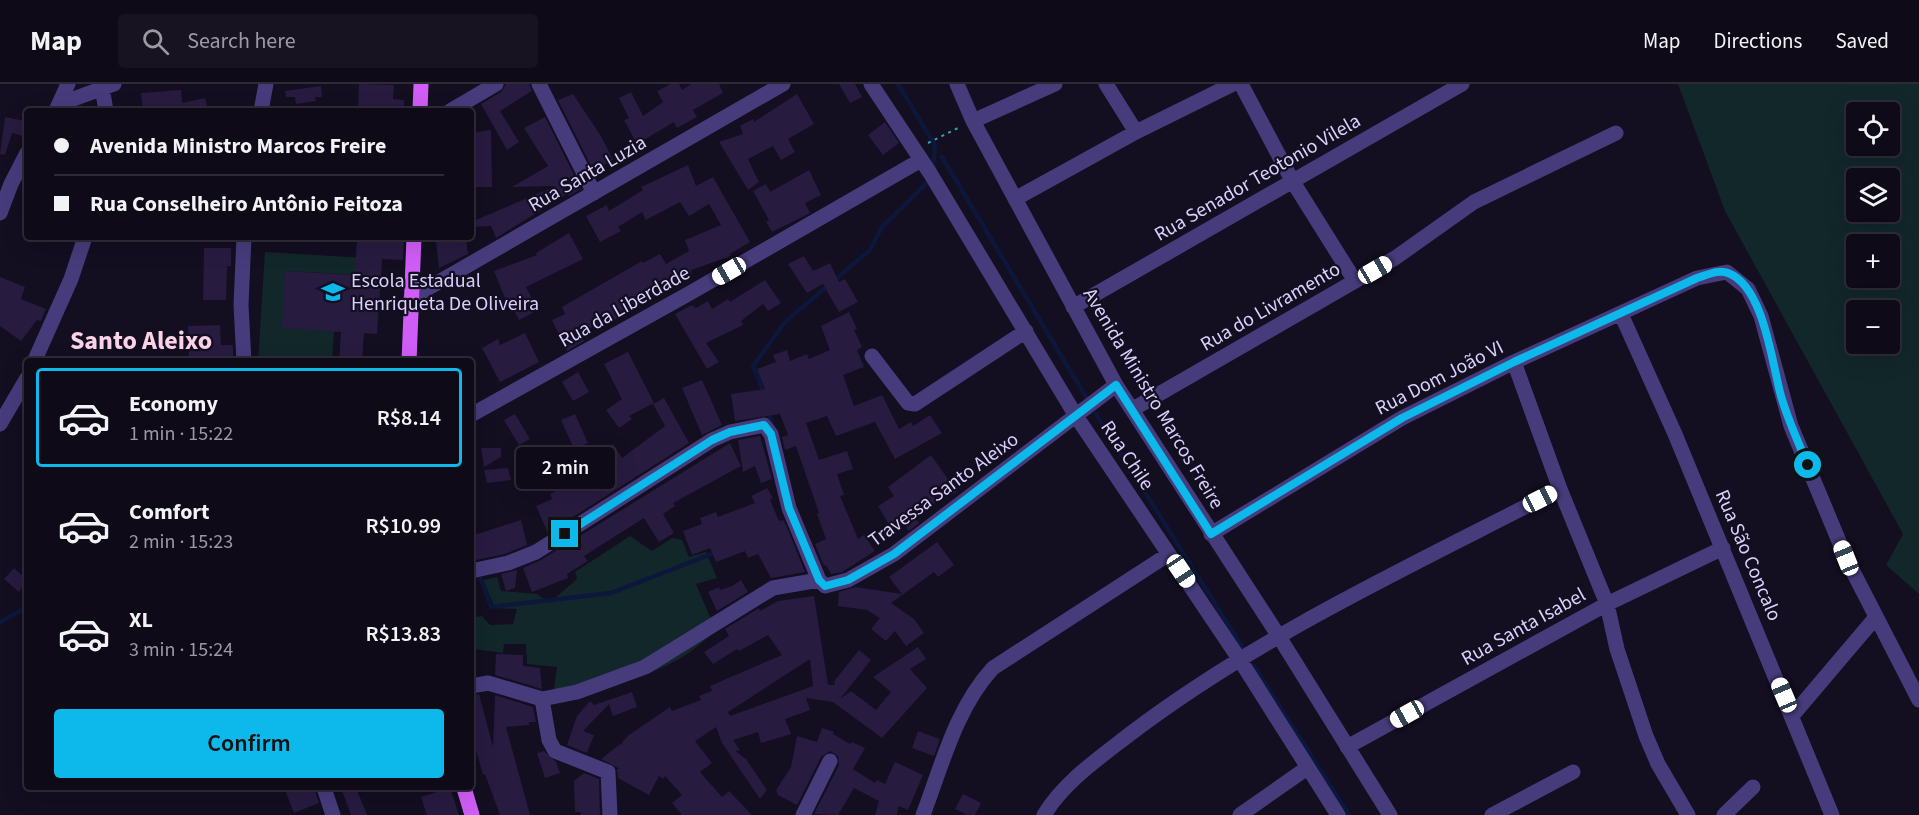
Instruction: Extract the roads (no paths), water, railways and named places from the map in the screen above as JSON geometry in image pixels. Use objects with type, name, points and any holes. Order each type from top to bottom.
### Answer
[{"type":"main road","points":[[420,108],[422,84]]},
{"type":"main road","points":[[409,358],[414,240]]},
{"type":"main road","points":[[465,790],[472,815]]},
{"type":"street","points":[[58,108],[68,84]]},
{"type":"street","points":[[262,108],[266,84]]},
{"type":"street","points":[[455,108],[496,84]]},
{"type":"street","points":[[540,84],[594,193]]},
{"type":"street","name":"Rua Santa Luzia","points":[[411,298],[783,84]]},
{"type":"street","name":"Rua Chile","points":[[871,84],[918,155],[1026,331],[1081,411],[1169,554],[1240,660],[1338,815]]},
{"type":"street","name":"Avenida Ministro Marcos Freire","points":[[957,84],[973,121],[1116,385],[1278,635],[1390,815]]},
{"type":"street","points":[[973,121],[1055,84]]},
{"type":"street","points":[[1106,84],[1136,132]]},
{"type":"street","points":[[1015,199],[1136,132],[1233,84]]},
{"type":"street","points":[[1241,84],[1293,182],[1355,281]]},
{"type":"street","name":"Rua Senador Teotonio Vilela","points":[[1073,307],[1462,84]]},
{"type":"street","points":[[58,108],[97,87],[105,108]]},
{"type":"street","name":"Rua do Livramento","points":[[1133,410],[1395,258],[1474,202],[1616,133]]},
{"type":"street","name":"Rua da Liberdade","points":[[474,413],[690,293],[918,155]]},
{"type":"street","points":[[0,213],[10,184],[24,158]]},
{"type":"street","points":[[36,358],[71,279],[84,240]]},
{"type":"street","points":[[244,240],[241,305],[244,358]]},
{"type":"street","name":"Rua Dom João VI","points":[[1211,534],[1402,418],[1514,362],[1697,278],[1727,272],[1748,289],[1761,316],[1791,426],[1846,558],[1876,617]]},
{"type":"street","name":"Rua São Concalo","points":[[1621,314],[1723,548],[1832,815]]},
{"type":"street","points":[[872,356],[908,404],[915,404],[1026,331]]},
{"type":"street","points":[[1514,362],[1560,489],[1606,604],[1617,650],[1646,736],[1658,764],[1688,815]]},
{"type":"street","points":[[0,424],[24,383]]},
{"type":"street","points":[[1081,411],[1116,385]]},
{"type":"street","name":"Travessa Santo Aleixo","points":[[819,580],[825,586],[848,580],[894,554],[1081,411]]},
{"type":"street","points":[[474,571],[508,563],[536,552],[712,440],[730,432],[764,425],[771,434],[789,508],[819,580],[776,587],[665,656],[631,674],[577,692],[542,699],[488,682],[474,685]]},
{"type":"street","points":[[1044,815],[1065,788],[1097,759],[1167,706],[1278,635],[1560,489]]},
{"type":"street","name":"Rua Santa Isabel","points":[[1347,747],[1606,604],[1723,548]]},
{"type":"street","points":[[923,815],[958,721],[982,679],[993,668],[1169,554]]},
{"type":"street","points":[[1792,716],[1876,617],[1919,700]]},
{"type":"street","points":[[542,699],[549,740],[555,751],[608,772],[610,815]]},
{"type":"street","points":[[803,815],[830,761]]},
{"type":"street","points":[[1240,815],[1307,768]]},
{"type":"street","points":[[1492,815],[1573,772]]},
{"type":"street","points":[[1724,815],[1753,787]]},
{"type":"street","points":[[325,790],[333,815]]},
{"type":"waterway","points":[[898,84],[935,145],[933,168]]},
{"type":"waterway","points":[[942,157],[1089,402]]},
{"type":"waterway","points":[[764,393],[753,366],[785,322],[870,250],[882,227],[929,181]]},
{"type":"waterway","points":[[768,410],[773,428]]},
{"type":"waterway","points":[[1096,414],[1246,653]]},
{"type":"waterway","points":[[479,573],[491,607],[611,593],[717,552]]},
{"type":"waterway","points":[[0,622],[24,609]]},
{"type":"waterway","points":[[1254,666],[1349,815]]},
{"type":"place","name":"Escola Estadual Henriqueta De Oliveira","points":[[333,292]]},
{"type":"district","name":"Santo Aleixo","points":[[141,340]]}]
